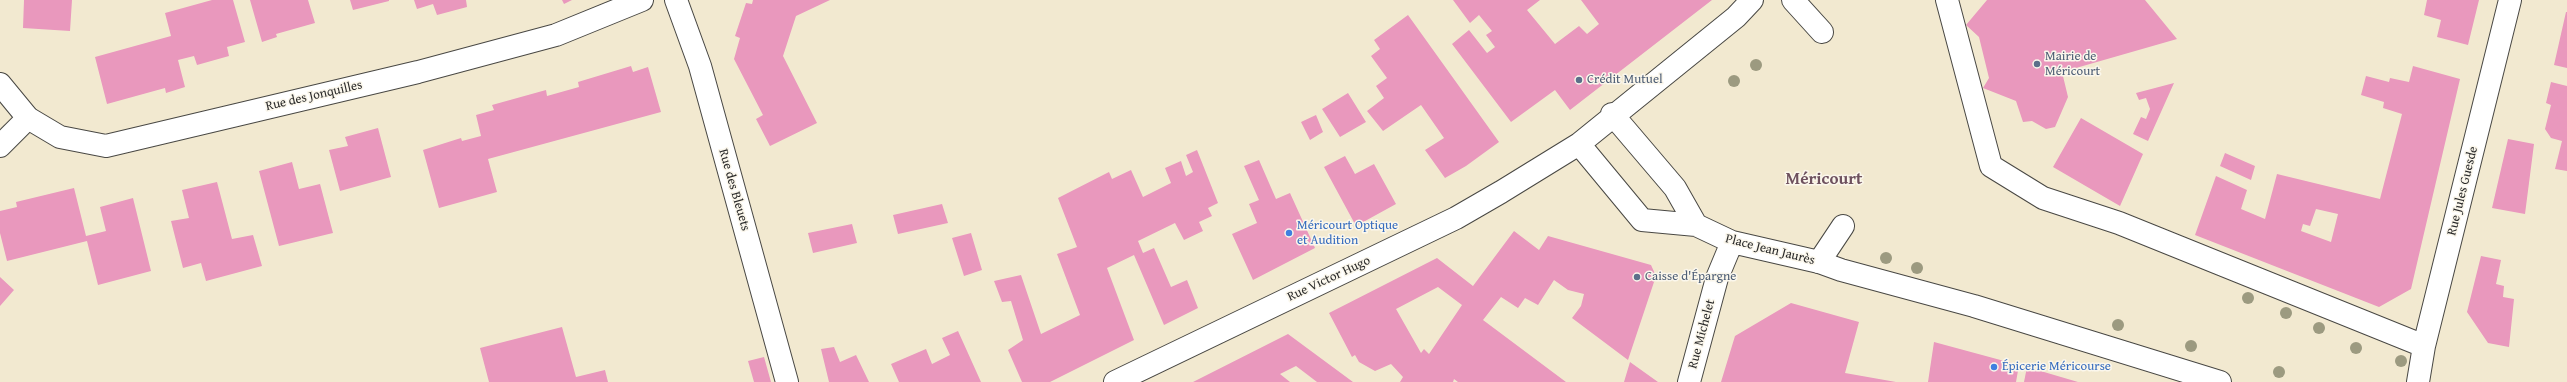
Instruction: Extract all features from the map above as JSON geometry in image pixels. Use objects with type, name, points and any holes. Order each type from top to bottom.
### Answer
[{"type":"street","name":"Rue des Jonquilles","points":[[0,84],[28,118],[60,137],[106,146],[418,72],[556,35],[642,0]]},
{"type":"street","name":"Rue des Bleuets","points":[[676,0],[700,66],[788,382]]},
{"type":"street","points":[[1579,144],[1612,114],[1736,17],[1752,0]]},
{"type":"street","points":[[1793,0],[1822,32]]},
{"type":"street","points":[[1947,0],[1991,166],[2043,198],[2119,223],[2424,346]]},
{"type":"street","name":"Rue Jules Guesde","points":[[2418,382],[2424,346],[2510,0]]},
{"type":"street","points":[[1612,114],[1676,188],[1696,225]]},
{"type":"street","points":[[0,146],[28,118]]},
{"type":"street","name":"Place Jean Jaurès","points":[[1579,144],[1642,220],[1696,225],[1732,242],[1819,262],[1841,270],[1974,306],[2070,337],[2220,382]]},
{"type":"street","name":"Rue Victor Hugo","points":[[1115,382],[1456,218],[1579,144]]},
{"type":"street","points":[[1819,262],[1843,226]]},
{"type":"street","name":"Rue Michelet","points":[[1689,382],[1717,278],[1732,242]]},
{"type":"building","points":[[24,0],[72,0],[70,31],[23,28]]},
{"type":"building","points":[[212,0],[233,0],[245,42],[227,47],[229,56],[197,65],[194,56],[178,60],[185,87],[166,93],[165,88],[107,104],[95,57],[171,36],[165,13]]},
{"type":"building","points":[[250,0],[308,0],[315,23],[276,34],[277,37],[262,42]]},
{"type":"building","points":[[350,0],[389,0],[389,1],[353,10]]},
{"type":"building","points":[[414,0],[466,0],[467,7],[437,15],[433,4],[417,9]]},
{"type":"building","points":[[562,0],[572,0],[564,4]]},
{"type":"building","points":[[753,0],[830,0],[796,16],[783,56],[817,123],[770,146],[756,119],[763,115],[734,59],[740,38],[735,36],[746,3],[752,4]]},
{"type":"building","points":[[1453,0],[1540,0],[1527,10],[1555,44],[1579,26],[1587,34],[1599,24],[1581,0],[1712,0],[1570,110],[1555,90],[1511,122],[1452,44],[1469,30],[1487,53],[1495,47],[1486,35],[1492,31],[1479,15],[1470,23]]},
{"type":"building","name":"Mairie de Méricourt","points":[[1987,0],[2145,0],[2177,39],[2062,72],[2068,97],[2055,127],[2046,129],[2032,121],[2023,122],[2016,101],[1983,88],[1989,78],[1979,37],[1966,25]]},
{"type":"building","points":[[2427,0],[2479,0],[2468,45],[2437,37],[2441,20],[2424,15]]},
{"type":"building","points":[[2567,12],[2567,68],[2554,65]]},
{"type":"building","points":[[1408,15],[1499,142],[1466,166],[1445,178],[1425,150],[1444,138],[1421,105],[1383,131],[1367,111],[1384,98],[1376,86],[1387,78],[1371,56],[1380,49],[1374,40]]},
{"type":"building","points":[[631,66],[633,72],[648,67],[661,112],[488,159],[497,192],[439,208],[423,150],[461,138],[462,141],[481,136],[476,115],[494,110],[492,105],[546,90],[547,96],[579,87],[578,82]]},
{"type":"building","points":[[2413,66],[2460,79],[2411,289],[2379,307],[2195,235],[2216,176],[2247,190],[2241,209],[2265,219],[2277,174],[2380,199],[2402,114],[2383,108],[2384,102],[2361,95],[2366,76],[2389,82],[2390,78],[2409,82]],"holes":[[[2316,209],[2338,214],[2331,242],[2301,231],[2303,224],[2310,226]]]},
{"type":"building","points":[[2551,82],[2567,86],[2567,171],[2555,169],[2562,141],[2551,138],[2545,129],[2551,105],[2546,103]]},
{"type":"building","points":[[2174,83],[2148,141],[2133,134],[2141,117],[2146,119],[2150,109],[2146,98],[2139,100],[2136,93]]},
{"type":"building","points":[[1348,93],[1366,122],[1340,137],[1322,109]]},
{"type":"building","points":[[1316,115],[1323,132],[1310,140],[1301,122]]},
{"type":"building","points":[[2081,118],[2143,154],[2120,206],[2053,167]]},
{"type":"building","points":[[378,128],[391,177],[340,191],[329,150],[348,146],[345,137]]},
{"type":"building","points":[[2508,139],[2534,144],[2525,214],[2492,208]]},
{"type":"building","points":[[1197,150],[1218,203],[1208,208],[1212,216],[1199,222],[1203,231],[1184,240],[1175,223],[1138,241],[1143,253],[1154,248],[1171,287],[1187,280],[1198,308],[1164,325],[1134,255],[1107,268],[1134,340],[1050,382],[1022,382],[1008,350],[1023,340],[1011,301],[1002,302],[994,281],[1021,275],[1041,334],[1080,315],[1057,254],[1077,247],[1058,198],[1109,172],[1112,179],[1131,170],[1143,197],[1171,183],[1165,168],[1181,161],[1186,176],[1193,172],[1186,155]]},
{"type":"building","points":[[2225,153],[2255,166],[2251,180],[2220,166]]},
{"type":"building","points":[[1345,156],[1355,174],[1374,164],[1396,204],[1356,226],[1324,167]]},
{"type":"building","points":[[1259,160],[1276,199],[1290,193],[1315,248],[1253,280],[1232,234],[1257,223],[1249,204],[1259,200],[1244,166]]},
{"type":"building","points":[[292,162],[299,189],[320,184],[333,233],[279,246],[259,171]]},
{"type":"building","points":[[217,182],[232,239],[253,235],[262,266],[206,281],[201,263],[183,268],[171,221],[189,218],[182,190]]},
{"type":"building","points":[[74,188],[86,236],[106,231],[100,207],[133,198],[151,271],[98,285],[87,241],[7,261],[0,233],[0,211],[17,207],[16,202]]},
{"type":"building","points":[[942,204],[948,223],[898,234],[893,215]]},
{"type":"building","points":[[852,224],[857,243],[813,253],[808,233]]},
{"type":"building","points":[[1514,231],[1539,250],[1548,236],[1651,265],[1656,276],[1628,360],[1572,318],[1581,306],[1584,294],[1568,290],[1554,280],[1538,305],[1525,298],[1518,308],[1501,297],[1483,320],[1566,382],[1458,382],[1454,379],[1453,382],[1400,382],[1403,377],[1391,364],[1375,371],[1359,362],[1355,355],[1352,357],[1329,313],[1437,258],[1473,286]],"holes":[[[1438,287],[1462,305],[1429,354],[1424,349],[1421,353],[1396,309]]]},
{"type":"building","points":[[971,233],[982,270],[964,276],[952,238]]},
{"type":"building","points":[[2481,256],[2501,260],[2496,284],[2504,286],[2503,297],[2514,299],[2509,347],[2488,343],[2467,312]]},
{"type":"building","points":[[0,277],[14,290],[0,306]]},
{"type":"building","points":[[1791,303],[1859,322],[1845,373],[1896,382],[1721,382],[1735,336]]},
{"type":"building","points":[[562,327],[576,377],[605,370],[608,382],[489,382],[480,348]]},
{"type":"building","points":[[958,331],[981,382],[899,382],[891,364],[926,349],[932,364],[950,355],[942,338]]},
{"type":"building","points":[[1288,334],[1353,382],[1317,382],[1296,366],[1280,374],[1290,382],[1193,382]]},
{"type":"building","points":[[1934,342],[2019,365],[2016,382],[1928,382]]},
{"type":"building","points":[[834,347],[840,362],[856,355],[869,382],[829,382],[821,349]]},
{"type":"building","points":[[764,357],[771,382],[754,382],[748,361]]},
{"type":"building","points":[[1630,362],[1658,382],[1624,382]]},
{"type":"building","points":[[2027,367],[2078,382],[2024,382]]},
{"type":"place","name":"Mairie de Méricourt","points":[[2037,64]]},
{"type":"place","name":"Crédit Mutuel","points":[[1579,80]]},
{"type":"place","name":"Méricourt Optique et Audition","points":[[1289,233]]},
{"type":"place","name":"Caisse d'Épargne","points":[[1637,277]]},
{"type":"place","name":"Épicerie Méricourse","points":[[1994,367]]},
{"type":"district","name":"Méricourt","points":[[1824,180]]}]
